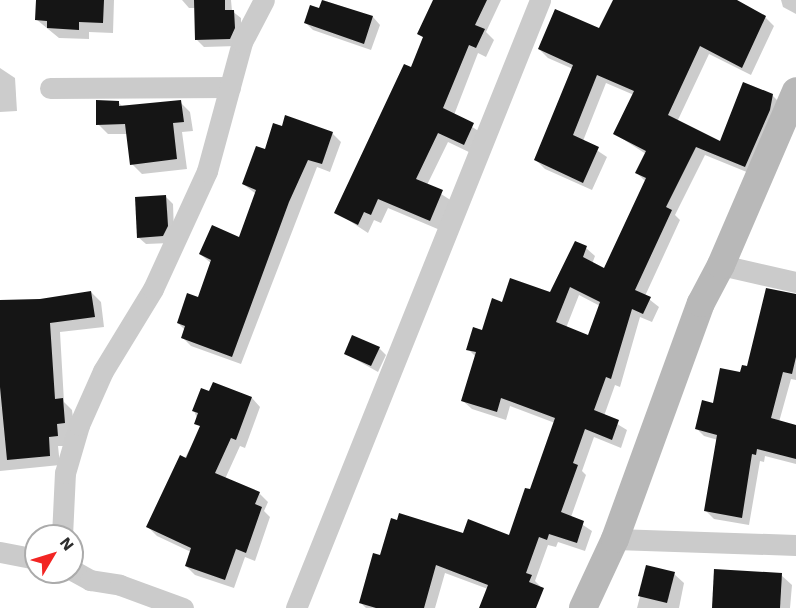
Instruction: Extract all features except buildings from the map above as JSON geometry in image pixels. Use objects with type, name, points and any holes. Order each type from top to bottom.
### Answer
[{"type":"street","points":[[63,524],[65,473],[79,425],[103,371],[153,289],[207,171],[242,42],[264,0]]},
{"type":"street","points":[[296,608],[540,0]]},
{"type":"street","points":[[50,88],[230,87]]},
{"type":"street","points":[[582,608],[615,539],[701,303],[721,265],[796,91]]},
{"type":"street","points":[[721,265],[796,282]]},
{"type":"street","points":[[615,539],[796,545]]},
{"type":"street","points":[[0,552],[24,557]]},
{"type":"street","points":[[84,577],[90,580],[120,585],[183,608]]}]
